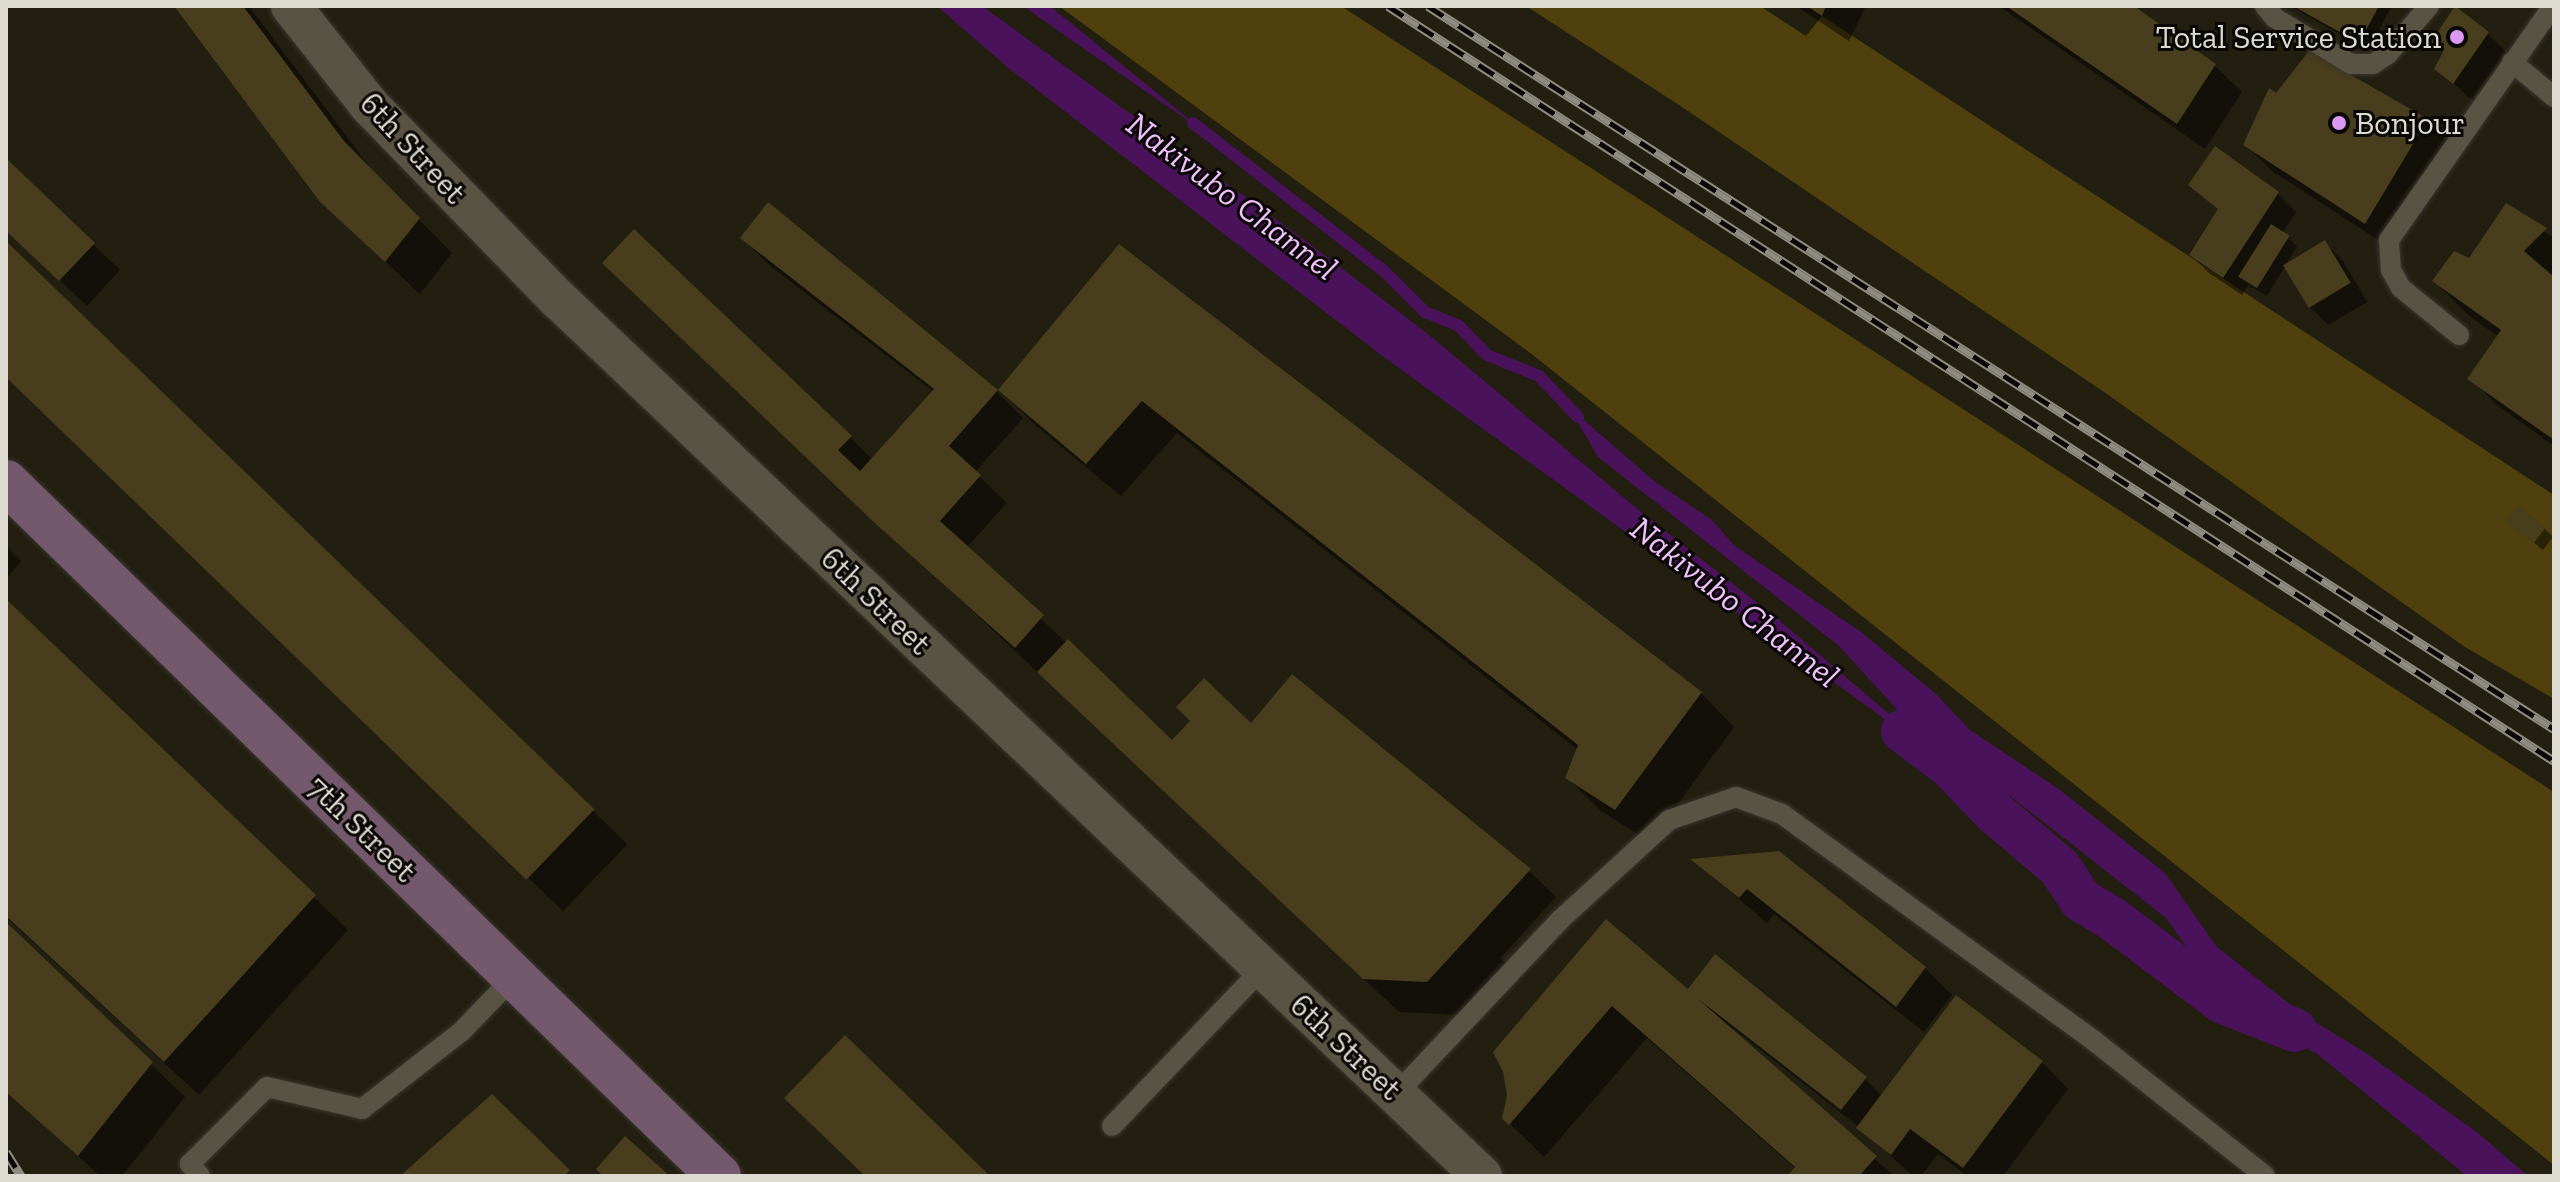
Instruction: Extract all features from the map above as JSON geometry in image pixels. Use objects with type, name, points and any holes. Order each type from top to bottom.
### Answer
[{"type":"street","name":"6th Street","points":[[291,6],[370,106],[558,299],[1482,1176]]},
{"type":"street","name":"7th Street","points":[[6,482],[719,1176]]},
{"type":"lane","points":[[2265,6],[2275,18],[2351,64],[2373,64],[2388,54],[2429,6]]},
{"type":"lane","points":[[2459,335],[2401,288],[2391,270],[2389,240],[2553,6]]},
{"type":"lane","points":[[2512,62],[2554,97]]},
{"type":"lane","points":[[1396,1094],[1560,920],[1669,820],[1736,797],[1782,814],[2093,1040],[2265,1176]]},
{"type":"lane","points":[[1112,1126],[1263,968]]},
{"type":"lane","points":[[200,1176],[190,1164],[267,1087],[362,1109],[461,1032],[514,977]]},
{"type":"shaded area","points":[[1059,6],[1341,6],[2554,792],[2554,1165],[1529,352]]},
{"type":"shaded area","points":[[1526,6],[1760,6],[1806,36],[1822,16],[2554,495],[2554,699],[2465,647],[2104,392],[1679,105]]},
{"type":"water","points":[[937,6],[982,6],[1299,236],[1428,334],[1640,511],[1779,620],[1944,761],[1838,645],[1598,457],[1569,407],[1654,481],[1712,520],[1735,546],[1861,632],[1936,694],[1970,730],[2060,790],[2165,873],[2217,947],[2305,1016],[2363,1051],[2478,1133],[2528,1176],[2467,1176],[2316,1053],[2256,1026],[2205,973],[2166,918],[1977,770],[1951,767],[1385,358],[1006,66]]},
{"type":"water","points":[[1023,6],[1050,6],[1206,133],[1077,44]]},
{"type":"building","points":[[174,6],[243,6],[344,141],[420,218],[385,262],[320,202]]},
{"type":"building","points":[[1807,6],[1826,6],[1822,16]]},
{"type":"building","points":[[2006,6],[2134,6],[2216,64],[2177,124]]},
{"type":"building","points":[[2293,6],[2379,6],[2359,43]]},
{"type":"building","points":[[2455,6],[2489,32],[2453,84],[2434,69],[2443,52],[2431,42]]},
{"type":"building","points":[[2309,51],[2428,119],[2365,224],[2243,145],[2269,88],[2276,93]]},
{"type":"building","points":[[2215,146],[2279,192],[2223,278],[2189,255],[2218,209],[2188,185]]},
{"type":"building","points":[[6,158],[95,243],[59,281],[6,231]]},
{"type":"building","points":[[768,202],[998,390],[949,446],[981,475],[940,521],[1044,615],[1015,648],[878,526],[602,263],[634,229],[852,436],[838,450],[860,471],[934,389],[740,238]]},
{"type":"building","points":[[2506,203],[2547,228],[2524,251],[2554,277],[2554,440],[2467,379],[2501,330],[2432,281],[2454,251],[2469,258]]},
{"type":"building","points":[[2271,224],[2290,236],[2257,288],[2238,277]]},
{"type":"building","points":[[2325,240],[2351,283],[2309,308],[2283,265]]},
{"type":"building","points":[[6,241],[594,809],[526,880],[6,377]]},
{"type":"building","points":[[1119,244],[1702,692],[1615,810],[1565,778],[1578,745],[1142,401],[1086,464],[998,390]]},
{"type":"building","points":[[2518,506],[2546,527],[2534,543],[2506,522]]},
{"type":"building","points":[[6,599],[316,895],[164,1062],[6,916]]},
{"type":"building","points":[[1068,639],[1172,740],[1190,721],[1176,707],[1204,678],[1251,723],[1292,674],[1531,869],[1427,982],[1363,979],[1037,672]]},
{"type":"building","points":[[1779,851],[1926,967],[1896,1007],[1747,889],[1739,898],[1690,859]]},
{"type":"building","points":[[1606,919],[1688,989],[1715,954],[1867,1077],[1841,1110],[1697,998],[1877,1156],[1859,1176],[1787,1176],[1795,1167],[1612,1006],[1509,1125],[1502,1119],[1507,1095],[1503,1072],[1493,1052]]},
{"type":"building","points":[[6,922],[153,1062],[78,1156],[6,1092]]},
{"type":"building","points":[[1956,995],[2043,1061],[1963,1168],[1910,1129],[1891,1155],[1856,1128]]},
{"type":"building","points":[[845,1035],[990,1176],[865,1176],[784,1098]]},
{"type":"building","points":[[492,1094],[570,1170],[564,1176],[400,1176]]},
{"type":"building","points":[[625,1136],[670,1176],[603,1176],[596,1169]]},
{"type":"waterway","points":[[1193,123],[1385,272],[1425,312],[1459,326],[1487,355],[1539,376],[1578,417]]},
{"type":"waterway","name":"Nakivubo Channel","points":[[1903,731],[1951,767],[1995,813],[2059,867],[2081,900],[2114,920],[2223,1002],[2295,1030]]},
{"type":"railway","points":[[1388,6],[2554,761]]},
{"type":"railway","points":[[1428,6],[2554,729]]},
{"type":"railway","points":[[6,1152],[21,1176]]},
{"type":"place","name":"Total Service Station","points":[[2457,37]]},
{"type":"place","name":"Bonjour","points":[[2339,123]]}]
